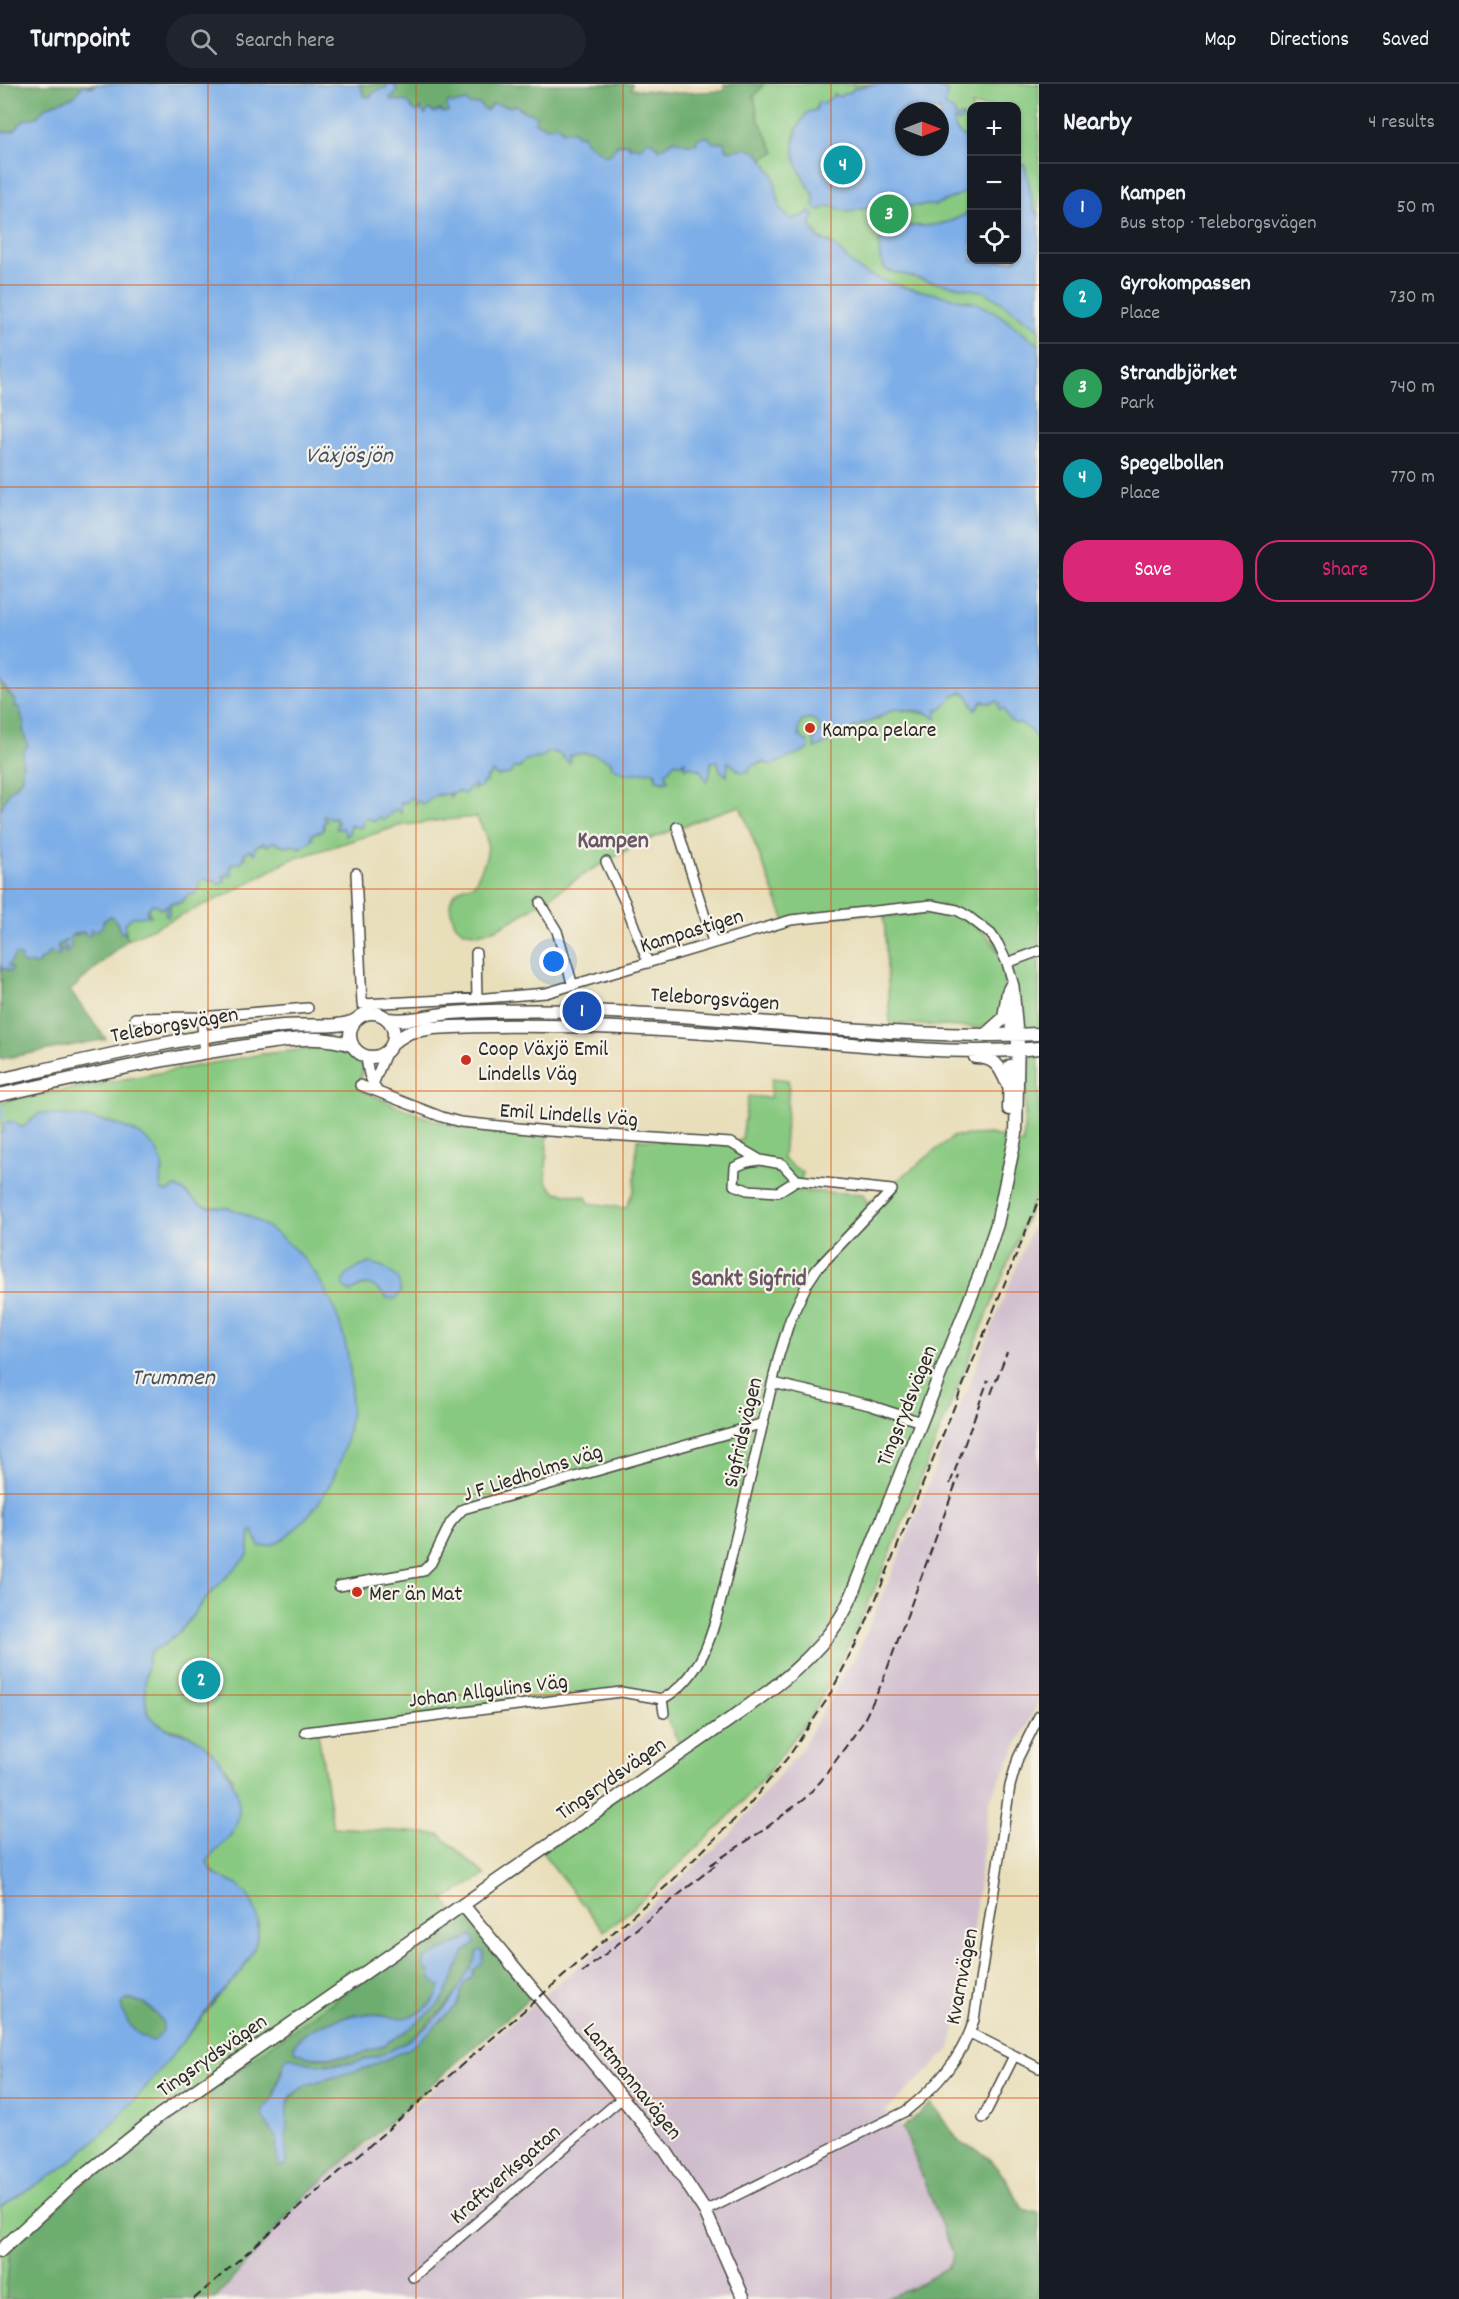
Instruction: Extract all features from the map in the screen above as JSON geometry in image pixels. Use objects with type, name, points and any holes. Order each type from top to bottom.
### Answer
[{"type":"main road","points":[[984,1035],[1004,1018],[1011,981]]},
{"type":"main road","name":"Teleborgsvägen","points":[[388,1019],[401,1021],[448,1013],[481,1011],[582,1011],[656,1014],[932,1034],[1039,1034]]},
{"type":"main road","points":[[374,1013],[388,1019],[394,1030],[390,1047],[376,1057],[365,1056],[353,1046],[351,1030],[356,1020],[364,1014],[374,1013]]},
{"type":"main road","name":"Teleborgsvägen","points":[[0,1080],[124,1051],[203,1037],[284,1026],[344,1025],[356,1020]]},
{"type":"main road","name":"Teleborgsvägen","points":[[390,1047],[407,1033],[433,1028],[582,1026],[657,1029],[948,1050],[1039,1049]]},
{"type":"main road","name":"Tingsrydsvägen","points":[[0,2251],[73,2184],[160,2115],[729,1720],[786,1679],[826,1639],[848,1603],[989,1249],[1005,1194],[1016,1134],[1014,1035]]},
{"type":"main road","name":"Teleborgsvägen","points":[[0,1095],[123,1067],[284,1041],[321,1039],[353,1046]]},
{"type":"main road","points":[[1014,1096],[1026,1062],[1039,1049]]},
{"type":"main road","points":[[948,1050],[992,1060],[1001,1069],[1014,1096]]},
{"type":"main road","name":"Lantmannavägen","points":[[463,1905],[665,2150],[705,2211],[735,2274],[744,2299]]},
{"type":"street","points":[[677,827],[713,942]]},
{"type":"street","points":[[606,862],[626,902],[648,963]]},
{"type":"street","name":"Kampastigen","points":[[356,873],[362,1004],[546,993],[791,920],[931,905],[957,910],[980,925],[995,939],[1007,963],[1011,981],[1014,1035]]},
{"type":"street","points":[[540,903],[557,931],[573,986]]},
{"type":"street","points":[[1007,963],[1039,951]]},
{"type":"street","points":[[476,953],[477,998]]},
{"type":"street","points":[[135,1018],[201,1017],[308,1008]]},
{"type":"street","points":[[201,1017],[205,1052]]},
{"type":"street","points":[[375,1087],[390,1047]]},
{"type":"street","points":[[365,1056],[369,1065],[369,1075],[375,1087]]},
{"type":"street","name":"Emil Lindells Väg","points":[[360,1084],[375,1087],[442,1117],[460,1122],[548,1131],[731,1143],[760,1160],[782,1164],[797,1180]]},
{"type":"street","points":[[760,1160],[735,1167],[734,1185],[747,1190],[778,1192],[797,1180]]},
{"type":"street","name":"Sigfridsvägen","points":[[662,1699],[681,1687],[694,1672],[703,1654],[719,1607],[789,1320],[817,1269],[892,1190],[797,1180]]},
{"type":"street","points":[[773,1383],[869,1404],[921,1422]]},
{"type":"street","name":"J F Liedholms väg","points":[[339,1586],[423,1571],[431,1563],[451,1522],[464,1509],[764,1423]]},
{"type":"street","name":"Johan Allgulins Väg","points":[[305,1732],[621,1692],[662,1699]]},
{"type":"street","points":[[662,1699],[664,1713]]},
{"type":"street","name":"Kvarnvägen","points":[[705,2211],[906,2111],[933,2087],[957,2059],[970,2033],[979,1995],[1008,1796],[1018,1758],[1039,1716]]},
{"type":"street","points":[[970,2033],[1039,2068]]},
{"type":"street","points":[[983,2118],[1014,2056]]},
{"type":"street","name":"Kraftverksgatan","points":[[413,2277],[621,2099]]},
{"type":"shaded area","points":[[1039,1211],[1039,1701],[989,1801],[967,1976],[950,2049],[886,2111],[903,2128],[953,2254],[950,2266],[911,2289],[882,2299],[215,2299],[303,2198],[636,1918],[729,1836],[802,1748],[860,1647],[901,1552]]},
{"type":"green space","points":[[0,84],[97,84],[80,88],[75,96],[46,107],[37,117],[24,120],[14,131],[0,133]]},
{"type":"green space","points":[[360,84],[388,84],[386,88],[372,95],[364,96]]},
{"type":"green space","points":[[394,84],[632,84],[631,89],[678,93],[724,91],[724,84],[764,84],[754,96],[758,119],[775,152],[763,158],[763,161],[758,153],[742,149],[729,151],[720,142],[713,143],[708,137],[698,138],[696,144],[674,140],[657,151],[656,146],[652,143],[640,148],[629,149],[629,143],[617,144],[612,153],[606,156],[586,142],[583,135],[577,136],[574,131],[563,131],[557,125],[546,127],[534,122],[534,116],[514,105],[512,107],[493,104],[485,111],[479,104],[469,105],[467,101],[452,104],[449,102],[448,112],[443,113],[441,110],[434,113],[431,110],[425,115],[421,109],[417,113],[406,103],[391,100],[390,97],[394,96],[397,91]]},
{"type":"green space","points":[[764,84],[877,84],[854,88],[850,93],[840,97],[834,95],[824,104],[818,102],[816,110],[806,114],[797,130],[794,139],[796,159],[814,195],[814,205],[820,210],[830,206],[840,210],[871,206],[879,208],[890,204],[935,205],[962,194],[967,188],[967,213],[942,224],[892,226],[880,259],[887,270],[929,281],[986,291],[1039,329],[1039,345],[989,309],[967,300],[955,300],[887,283],[858,269],[830,242],[815,235],[810,225],[809,212],[804,216],[790,219],[780,208],[773,174],[763,161],[763,158],[775,152],[758,119],[754,96]]},
{"type":"green space","points":[[936,84],[1039,84],[1039,216],[1034,209],[1025,166],[1021,164],[1021,102],[967,102],[967,140],[955,129],[954,120],[958,122],[962,116],[956,118],[954,112],[949,109],[949,102],[946,102],[947,91]]},
{"type":"green space","points":[[0,677],[3,687],[16,702],[15,707],[20,707],[28,746],[23,754],[20,780],[0,811]]},
{"type":"green space","points":[[959,692],[968,695],[975,710],[982,701],[988,703],[997,701],[1000,704],[999,709],[1003,708],[1009,719],[1029,729],[1039,742],[1039,1034],[1010,1035],[1011,976],[991,934],[943,906],[785,921],[740,806],[708,816],[638,844],[591,870],[518,917],[496,929],[478,934],[464,931],[456,925],[450,904],[454,894],[474,884],[486,858],[486,836],[476,817],[399,826],[290,860],[228,894],[127,940],[125,924],[133,916],[150,915],[146,912],[152,904],[161,909],[167,904],[165,915],[169,915],[171,903],[182,902],[189,893],[193,895],[199,888],[199,882],[203,879],[215,880],[220,884],[225,880],[223,875],[226,876],[227,872],[231,874],[231,864],[242,862],[243,857],[245,858],[244,853],[251,850],[253,853],[256,846],[264,843],[267,846],[273,842],[285,847],[295,845],[300,848],[308,843],[314,833],[324,828],[324,815],[335,818],[338,829],[344,829],[346,836],[349,834],[350,825],[359,827],[366,818],[375,821],[378,817],[383,819],[396,809],[401,813],[401,803],[411,797],[415,799],[415,804],[419,801],[424,804],[435,795],[449,794],[451,797],[452,792],[466,791],[474,784],[476,787],[473,790],[482,785],[492,772],[498,776],[513,768],[520,768],[526,760],[542,758],[547,753],[555,752],[569,763],[571,759],[569,756],[575,754],[601,756],[611,762],[612,767],[627,774],[653,771],[658,780],[665,782],[666,773],[675,762],[680,764],[684,761],[686,762],[685,769],[689,766],[700,770],[707,781],[711,762],[718,761],[720,770],[727,775],[725,769],[728,762],[733,764],[738,771],[748,772],[750,766],[809,749],[798,730],[800,723],[809,718],[817,721],[821,728],[814,739],[815,747],[847,735],[857,725],[879,719],[886,712],[895,709],[930,714],[936,718],[937,709],[939,710]]},
{"type":"green space","points":[[931,908],[963,918],[981,930],[994,945],[1003,970],[1004,1001],[1002,1012],[994,1023],[980,1028],[890,1023],[884,916],[929,913]]},
{"type":"green space","points":[[115,917],[120,931],[125,933],[127,940],[70,991],[106,1039],[0,1059],[1,968],[11,971],[12,968],[8,966],[15,955],[21,956],[25,964],[32,963],[33,965],[45,958],[50,951],[58,956],[60,951],[67,951],[65,949],[58,951],[56,948],[66,940],[65,946],[69,949],[72,947],[69,941],[71,935],[85,932],[87,934],[89,930],[97,930],[105,919]]},
{"type":"green space","points":[[339,1047],[350,1052],[363,1067],[359,1089],[410,1111],[454,1126],[493,1132],[547,1135],[546,1181],[555,1192],[586,1197],[589,1203],[626,1208],[634,1189],[637,1139],[731,1145],[742,1139],[748,1096],[770,1098],[772,1078],[788,1080],[789,1084],[783,1159],[803,1173],[798,1191],[864,1194],[867,1204],[954,1136],[990,1134],[1023,1145],[1027,1073],[1030,1059],[1039,1052],[1039,1187],[892,1549],[854,1635],[812,1714],[765,1777],[719,1827],[630,1911],[604,1931],[541,1851],[683,1751],[664,1713],[662,1699],[621,1692],[318,1732],[333,1827],[439,1834],[485,1875],[444,1899],[455,1915],[10,2249],[6,2299],[0,2299],[0,2207],[68,2164],[103,2132],[192,2031],[229,1983],[243,1970],[237,1885],[219,1877],[207,1862],[221,1843],[231,1835],[233,1779],[226,1768],[197,1740],[188,1734],[162,1727],[148,1715],[145,1675],[151,1651],[164,1645],[184,1627],[204,1600],[248,1555],[250,1532],[253,1530],[259,1546],[304,1259],[270,1230],[242,1213],[228,1208],[203,1206],[176,1187],[167,1192],[161,1190],[159,1181],[163,1171],[21,1128],[15,1122],[4,1123],[4,1130],[0,1134],[0,1104],[14,1099],[263,1054]]},
{"type":"green space","points":[[455,1915],[469,1917],[534,1994],[303,2198],[215,2299],[6,2299],[10,2249],[108,2162]],"holes":[[[472,1936],[445,1996],[408,2030],[384,2045],[355,2056],[327,2058],[307,2057],[294,2046],[306,2033],[348,2016],[367,2014],[399,2018],[419,2013],[430,2004],[440,1987],[424,1959]],[[477,1955],[473,1976],[464,1984],[455,2007],[437,2023],[369,2067],[306,2085],[299,2090],[287,2106],[287,2135],[277,2139],[268,2122],[281,2070],[301,2062],[310,2064],[353,2063],[385,2054],[401,2045],[416,2035],[447,2005],[461,1987]]]},
{"type":"green space","points":[[128,1999],[144,2003],[163,2021],[163,2031],[154,2042],[142,2037],[128,2022],[121,2004]]},
{"type":"green space","points":[[931,2103],[960,2143],[989,2158],[1005,2178],[1023,2209],[1039,2213],[1039,2299],[882,2299],[911,2289],[949,2266],[953,2254],[903,2128]]},
{"type":"water","name":"Växjösjön","points":[[97,84],[360,84],[364,96],[370,97],[377,90],[386,88],[388,84],[394,84],[397,91],[394,96],[390,97],[391,100],[408,102],[412,109],[418,112],[420,108],[425,115],[429,109],[434,113],[441,110],[443,113],[448,112],[447,103],[449,102],[452,104],[467,101],[469,105],[479,104],[486,111],[493,104],[512,107],[516,104],[519,109],[537,116],[534,122],[546,127],[557,125],[563,131],[574,131],[576,135],[584,136],[586,142],[606,156],[612,153],[618,144],[627,143],[630,148],[632,146],[640,148],[651,140],[658,146],[658,150],[674,140],[696,144],[698,138],[709,137],[713,143],[724,142],[729,151],[747,148],[758,153],[773,174],[780,208],[790,219],[804,216],[809,212],[814,216],[810,225],[819,239],[831,243],[858,269],[903,287],[976,303],[995,312],[1039,345],[1039,742],[1029,729],[1009,719],[1003,708],[999,709],[1000,704],[997,701],[988,703],[982,701],[975,710],[968,695],[963,692],[954,695],[941,710],[937,709],[936,719],[923,712],[896,709],[868,723],[857,725],[845,736],[815,748],[814,738],[820,733],[819,724],[815,720],[804,720],[799,727],[800,737],[808,742],[809,749],[772,765],[762,762],[751,766],[748,772],[739,771],[728,762],[727,776],[720,770],[718,761],[711,762],[707,782],[700,770],[689,766],[685,769],[686,762],[684,761],[682,764],[675,762],[666,773],[668,781],[656,780],[656,774],[653,771],[627,774],[612,767],[611,762],[591,754],[580,753],[569,756],[571,759],[569,763],[561,755],[554,752],[547,753],[542,758],[526,760],[520,768],[513,768],[510,774],[498,776],[492,772],[486,779],[487,782],[483,782],[473,791],[476,787],[474,784],[464,794],[457,791],[454,794],[451,792],[450,797],[449,794],[440,796],[438,794],[424,804],[419,801],[415,804],[415,800],[411,797],[407,802],[401,803],[401,813],[396,809],[383,819],[378,817],[375,821],[366,818],[360,828],[350,825],[349,834],[346,836],[343,828],[336,829],[338,823],[335,818],[324,815],[327,821],[323,823],[323,831],[314,833],[311,837],[313,839],[300,848],[295,845],[285,847],[273,842],[267,846],[264,843],[255,847],[255,854],[251,850],[244,853],[246,858],[243,857],[242,863],[231,864],[233,874],[231,876],[227,872],[227,876],[223,875],[225,882],[218,884],[215,880],[203,879],[199,882],[199,888],[193,895],[189,893],[183,900],[170,903],[168,917],[165,915],[167,905],[161,909],[152,904],[146,912],[151,916],[132,917],[125,924],[125,933],[120,931],[117,922],[111,916],[103,921],[98,931],[90,930],[89,936],[84,932],[76,933],[77,936],[71,935],[69,941],[72,947],[69,949],[64,945],[66,940],[58,945],[57,950],[65,948],[67,953],[60,951],[57,956],[50,951],[45,958],[39,960],[39,964],[33,965],[31,963],[25,965],[20,960],[21,956],[15,955],[8,966],[12,968],[11,971],[2,968],[1,971],[0,811],[9,792],[22,777],[23,752],[28,746],[20,707],[15,707],[16,702],[0,682],[0,133],[14,131],[24,120],[37,117],[46,107],[75,96],[83,85],[92,87]]},
{"type":"water","points":[[877,84],[936,84],[947,91],[946,102],[895,102],[895,156],[949,156],[949,108],[954,111],[956,118],[964,117],[960,122],[954,120],[956,129],[967,139],[967,188],[962,194],[935,205],[890,204],[849,212],[830,206],[820,210],[814,205],[814,195],[800,171],[795,155],[794,146],[798,127],[807,113],[816,110],[818,102],[824,104],[834,95],[840,97],[850,93],[854,88]]},
{"type":"water","points":[[1021,164],[1025,166],[1034,209],[1039,216],[1039,329],[986,292],[886,270],[880,259],[879,242],[892,226],[942,224],[967,213],[967,264],[1021,264]]},
{"type":"water","name":"Trummen","points":[[40,1113],[92,1119],[128,1129],[143,1137],[155,1148],[163,1167],[161,1190],[167,1192],[176,1187],[202,1205],[229,1208],[239,1212],[260,1222],[288,1243],[304,1259],[324,1288],[339,1320],[348,1355],[351,1391],[349,1426],[340,1461],[325,1492],[304,1520],[278,1542],[259,1546],[253,1531],[250,1532],[248,1555],[204,1600],[184,1627],[164,1645],[151,1651],[147,1667],[145,1698],[148,1715],[167,1729],[189,1735],[207,1747],[225,1769],[237,1795],[239,1808],[237,1822],[231,1834],[207,1862],[213,1872],[238,1886],[252,1903],[257,1914],[258,1930],[252,1952],[238,1976],[109,2127],[61,2169],[0,2207],[0,1134],[4,1130],[5,1122],[15,1122],[22,1128]],"holes":[[[128,1999],[145,2003],[163,2021],[163,2031],[154,2041],[142,2036],[132,2027],[121,2004]]]},
{"type":"water","points":[[370,1263],[383,1267],[398,1278],[401,1292],[395,1299],[387,1298],[370,1285],[350,1292],[343,1286],[348,1273]]},
{"type":"water","points":[[472,1936],[476,1943],[464,1952],[445,1996],[437,2006],[408,2030],[384,2045],[355,2056],[307,2057],[294,2051],[296,2043],[302,2036],[323,2024],[336,2020],[367,2014],[395,2018],[419,2013],[430,2004],[440,1987],[431,1979],[430,1971],[426,1971],[424,1959]]},
{"type":"water","points":[[480,1950],[484,1952],[482,1964],[473,1970],[473,1976],[464,1984],[459,2001],[420,2041],[369,2067],[306,2085],[292,2095],[287,2103],[286,2163],[279,2166],[276,2153],[277,2139],[262,2117],[263,2110],[274,2097],[285,2061],[289,2057],[313,2064],[339,2064],[365,2060],[389,2051],[413,2038],[450,2002]]},
{"type":"waterway","points":[[811,215],[817,208]]},
{"type":"waterway","points":[[2,1107],[5,1122]]},
{"type":"railway","points":[[194,2299],[671,1882],[747,1807],[789,1756],[828,1698],[864,1628],[1039,1199]]},
{"type":"railway","points":[[991,1394],[1007,1352]]},
{"type":"railway","points":[[950,1484],[988,1380]]},
{"type":"railway","points":[[710,1865],[762,1831],[804,1799],[821,1781],[862,1724],[882,1683],[959,1475]]},
{"type":"railway","points":[[582,1973],[719,1862]]},
{"type":"place","name":"Spegelbollen","points":[[843,165]]},
{"type":"place","name":"Strandbjörket","points":[[889,214]]},
{"type":"place","name":"Kampa pelare","points":[[810,728]]},
{"type":"place","name":"Kampen","points":[[582,1011]]},
{"type":"place","name":"Coop Växjö Emil Lindells Väg","points":[[466,1060]]},
{"type":"place","name":"Mer än Mat","points":[[357,1592]]},
{"type":"place","name":"Gyrokompassen","points":[[201,1680]]},
{"type":"district","name":"Kampen","points":[[613,839]]},
{"type":"district","name":"Sankt Sigfrid","points":[[749,1277]]}]
